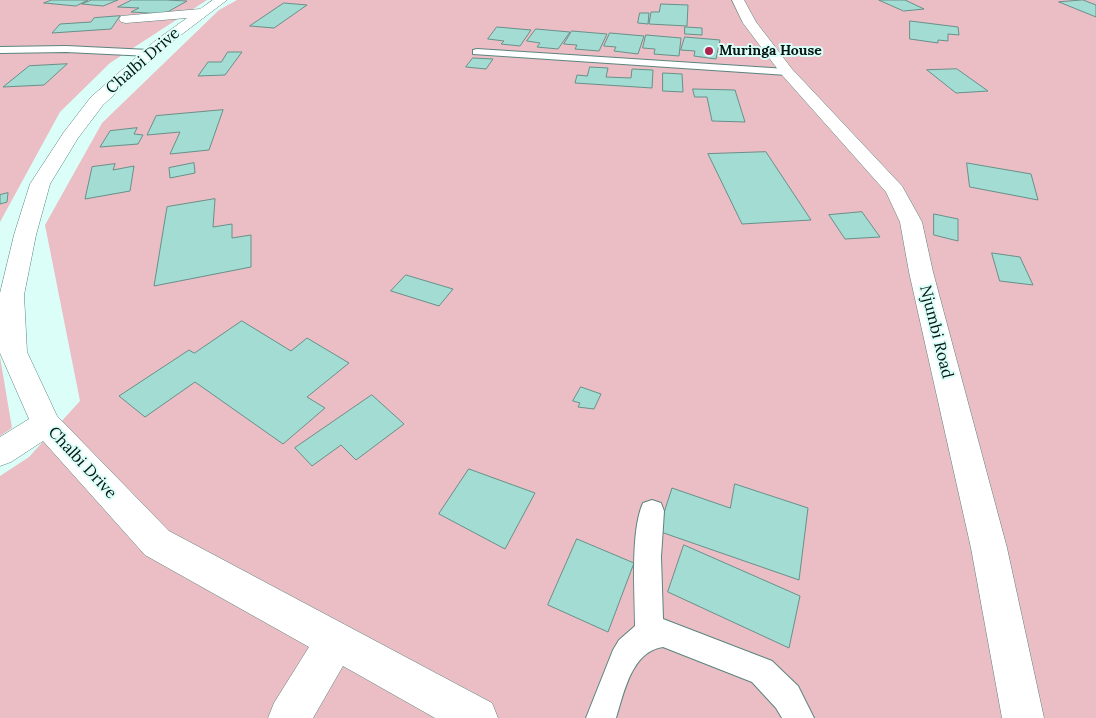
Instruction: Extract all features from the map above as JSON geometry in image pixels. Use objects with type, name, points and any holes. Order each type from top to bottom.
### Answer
[{"type":"street","name":"Chalbi Drive","points":[[221,0],[149,53],[98,101],[70,136],[40,184],[6,296],[13,352],[46,424],[157,543],[478,718]]},
{"type":"street","name":"Njumbi Road","points":[[738,0],[750,23],[787,72],[894,190],[911,222],[921,272],[989,548],[1023,718]]},
{"type":"street","points":[[126,19],[202,13]]},
{"type":"street","points":[[0,453],[46,424]]},
{"type":"street","points":[[288,718],[336,641]]},
{"type":"lane","points":[[0,50],[66,49],[149,53]]},
{"type":"lane","points":[[477,52],[787,72]]},
{"type":"lane","points":[[649,634],[648,557],[652,511]]},
{"type":"lane","points":[[601,718],[624,660],[635,644],[649,634],[663,633],[762,671],[786,697],[799,718]]},
{"type":"shaded area","points":[[0,0],[207,0],[110,63],[60,112],[0,222]]},
{"type":"shaded area","points":[[237,0],[1096,0],[1096,718],[0,718],[0,476],[29,457],[80,401],[45,225],[102,123],[219,10]]},
{"type":"shaded area","points":[[0,357],[12,428],[0,436]]},
{"type":"building","points":[[52,0],[88,0],[76,6],[44,3]]},
{"type":"building","points":[[92,0],[118,0],[103,6],[82,4]]},
{"type":"building","points":[[132,0],[187,1],[164,14],[131,12],[139,8],[118,7]]},
{"type":"building","points":[[879,0],[905,0],[924,9],[904,11]]},
{"type":"building","points":[[1083,0],[1096,5],[1096,17],[1059,2]]},
{"type":"building","points":[[284,3],[307,5],[274,28],[250,26]]},
{"type":"building","points":[[661,4],[688,5],[687,26],[649,24],[651,12],[659,12]]},
{"type":"building","points":[[640,13],[649,13],[648,24],[638,23]]},
{"type":"building","points":[[120,16],[111,29],[52,33],[60,24],[91,22],[94,18]]},
{"type":"building","points":[[910,21],[958,27],[959,35],[948,34],[948,41],[938,40],[938,43],[910,39]]},
{"type":"building","points":[[497,27],[531,30],[520,46],[501,44],[504,41],[488,39]]},
{"type":"building","points":[[685,27],[702,28],[702,35],[685,34]]},
{"type":"building","points":[[536,29],[570,32],[558,49],[537,47],[540,43],[527,41]]},
{"type":"building","points":[[572,31],[607,34],[599,51],[575,49],[577,45],[564,44]]},
{"type":"building","points":[[610,33],[644,36],[638,54],[614,51],[616,47],[604,46]]},
{"type":"building","points":[[646,35],[681,38],[679,56],[654,54],[655,49],[643,48]]},
{"type":"building","points":[[685,37],[720,40],[716,59],[694,56],[695,51],[681,50]]},
{"type":"building","points":[[228,52],[242,52],[225,75],[198,76],[208,62],[221,62]]},
{"type":"building","points":[[473,58],[493,59],[486,69],[466,67]]},
{"type":"building","points":[[67,64],[44,85],[3,87],[29,66]]},
{"type":"building","points":[[590,67],[608,68],[606,77],[631,78],[632,69],[653,70],[652,88],[575,83],[577,75],[587,76]]},
{"type":"building","points":[[957,69],[988,91],[956,93],[927,70]]},
{"type":"building","points":[[663,73],[682,74],[683,92],[663,91]]},
{"type":"building","points":[[693,89],[735,90],[745,122],[712,121],[707,97],[695,97]]},
{"type":"building","points":[[223,110],[209,150],[170,154],[180,132],[147,135],[156,116]]},
{"type":"building","points":[[137,128],[134,134],[143,135],[138,144],[100,147],[110,131]]},
{"type":"building","points":[[766,152],[811,220],[742,224],[708,154]]},
{"type":"building","points":[[194,163],[195,173],[170,178],[169,168]]},
{"type":"building","points":[[967,163],[1031,174],[1038,200],[970,187]]},
{"type":"building","points":[[115,164],[113,170],[134,166],[130,191],[85,199],[92,167]]},
{"type":"building","points":[[8,193],[7,202],[0,204],[0,195]]},
{"type":"building","points":[[215,199],[213,227],[232,224],[232,238],[251,235],[251,267],[154,286],[167,207]]},
{"type":"building","points":[[862,212],[880,237],[845,239],[829,215]]},
{"type":"building","points":[[934,214],[958,219],[958,241],[934,235]]},
{"type":"building","points":[[992,253],[1020,257],[1033,285],[1000,281]]},
{"type":"building","points":[[406,275],[453,289],[439,306],[391,291]]},
{"type":"building","points":[[242,321],[291,351],[307,338],[349,363],[307,397],[325,408],[283,444],[195,382],[145,417],[119,396],[189,350],[194,353]]},
{"type":"building","points":[[581,387],[601,394],[594,409],[578,407],[580,403],[573,401]]},
{"type":"building","points":[[372,395],[404,424],[356,460],[341,445],[312,466],[295,448]]},
{"type":"building","points":[[469,469],[535,493],[505,549],[439,514]]},
{"type":"building","points":[[735,484],[808,508],[799,580],[658,531],[672,488],[730,508]]},
{"type":"building","points":[[577,539],[634,563],[608,632],[548,605]]},
{"type":"building","points":[[684,545],[800,596],[789,648],[668,592]]},
{"type":"place","name":"Muringa House","points":[[709,51]]}]
